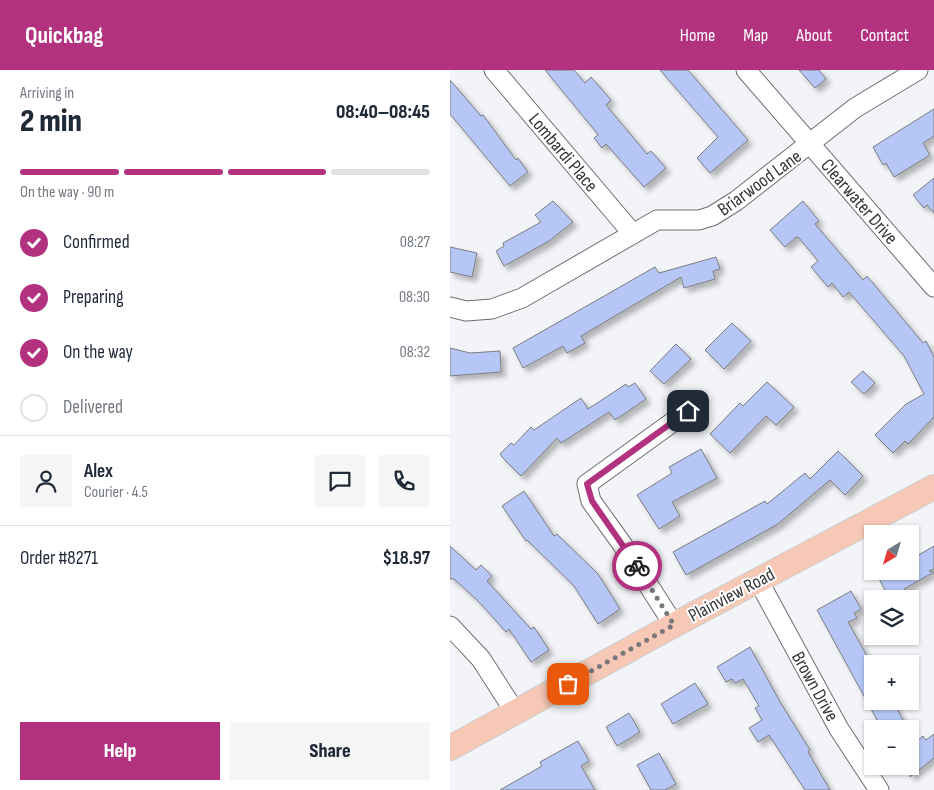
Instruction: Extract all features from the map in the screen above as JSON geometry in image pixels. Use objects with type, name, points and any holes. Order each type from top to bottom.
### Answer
[{"type":"main road","name":"Plainview Road","points":[[450,748],[674,625],[934,486]]},
{"type":"street","name":"Lombardi Place","points":[[494,70],[633,234]]},
{"type":"street","name":"Clearwater Drive","points":[[746,70],[934,287]]},
{"type":"street","name":"Briarwood Lane","points":[[450,307],[466,311],[492,309],[522,298],[657,220],[700,220],[712,216],[736,201],[855,108],[918,70]]},
{"type":"street","points":[[674,625],[592,501],[587,484],[688,411]]},
{"type":"street","name":"Brown Drive","points":[[758,580],[839,728],[879,790]]},
{"type":"street","points":[[450,626],[481,659],[514,712]]},
{"type":"building","points":[[545,70],[574,70],[585,83],[591,77],[611,100],[606,105],[647,154],[651,151],[666,168],[644,187],[606,144],[602,148],[594,138],[598,135],[596,132]]},
{"type":"building","points":[[660,70],[688,70],[748,140],[710,173],[697,158],[718,137]]},
{"type":"building","points":[[799,70],[819,70],[826,79],[815,88]]},
{"type":"building","points":[[450,80],[481,116],[483,115],[516,160],[518,158],[528,172],[510,186],[450,114]]},
{"type":"building","points":[[934,109],[934,136],[923,143],[930,155],[894,177],[886,163],[883,165],[873,147]]},
{"type":"building","points":[[934,178],[934,213],[927,205],[924,208],[913,195]]},
{"type":"building","points":[[553,201],[573,222],[549,241],[504,266],[496,251],[504,246],[503,243],[541,222],[535,215]]},
{"type":"building","points":[[803,201],[819,221],[815,224],[863,280],[867,276],[923,343],[926,341],[934,357],[934,417],[908,444],[905,441],[893,453],[875,435],[906,404],[924,394],[904,356],[849,292],[843,297],[832,283],[828,287],[811,267],[818,261],[799,238],[796,237],[785,247],[770,230]]},
{"type":"building","points":[[450,247],[477,253],[472,277],[450,272]]},
{"type":"building","points":[[716,257],[720,269],[713,271],[715,279],[684,288],[681,277],[581,336],[585,343],[567,353],[563,346],[523,368],[513,348],[655,267],[659,273]]},
{"type":"building","points":[[732,323],[751,341],[724,369],[705,350]]},
{"type":"building","points":[[676,344],[691,359],[664,384],[650,371]]},
{"type":"building","points":[[450,348],[470,353],[500,351],[501,372],[450,376]]},
{"type":"building","points":[[863,371],[875,383],[864,394],[851,382]]},
{"type":"building","points":[[767,382],[794,407],[776,425],[766,416],[730,453],[710,434],[740,403],[743,406]]},
{"type":"building","points":[[635,383],[646,399],[615,420],[609,412],[561,443],[557,438],[521,476],[500,454],[511,443],[514,445],[531,427],[534,430],[581,398],[588,409],[626,384],[628,387]]},
{"type":"building","points":[[701,449],[717,478],[672,502],[680,516],[659,529],[637,495],[672,473],[669,467]]},
{"type":"building","points":[[838,451],[863,476],[845,495],[830,480],[778,524],[686,575],[673,552],[765,501],[767,504],[805,473],[810,479]]},
{"type":"building","points":[[524,491],[554,536],[557,534],[598,574],[620,609],[598,624],[574,586],[526,541],[502,506]]},
{"type":"building","points":[[450,546],[476,570],[481,565],[492,576],[487,581],[531,629],[534,627],[549,650],[531,662],[509,629],[506,632],[478,601],[454,579],[450,579]]},
{"type":"building","points":[[934,546],[934,569],[929,571],[934,572],[905,590],[885,590],[880,580],[919,580],[919,555]]},
{"type":"building","points":[[851,591],[861,609],[854,613],[857,618],[848,622],[866,655],[864,655],[864,696],[817,610]]},
{"type":"building","points":[[750,647],[780,702],[810,750],[808,752],[830,790],[805,790],[769,735],[758,742],[749,728],[762,720],[755,708],[759,706],[743,679],[735,683],[732,679],[726,682],[717,667]]},
{"type":"building","points":[[695,683],[708,704],[673,724],[661,704]]},
{"type":"building","points":[[872,710],[898,710],[903,720],[877,720]]},
{"type":"building","points":[[629,713],[640,732],[617,746],[606,727]]},
{"type":"building","points":[[934,734],[934,758],[919,770],[919,739],[923,736],[926,740]]},
{"type":"building","points":[[578,741],[589,761],[581,766],[595,790],[500,790],[542,766],[540,762]]},
{"type":"building","points":[[659,753],[676,784],[665,790],[651,790],[637,765]]},
{"type":"way so far","points":[[568,684],[674,625],[637,566]]},
{"type":"route","points":[[637,566],[592,501],[587,484],[601,472],[688,411]]}]
